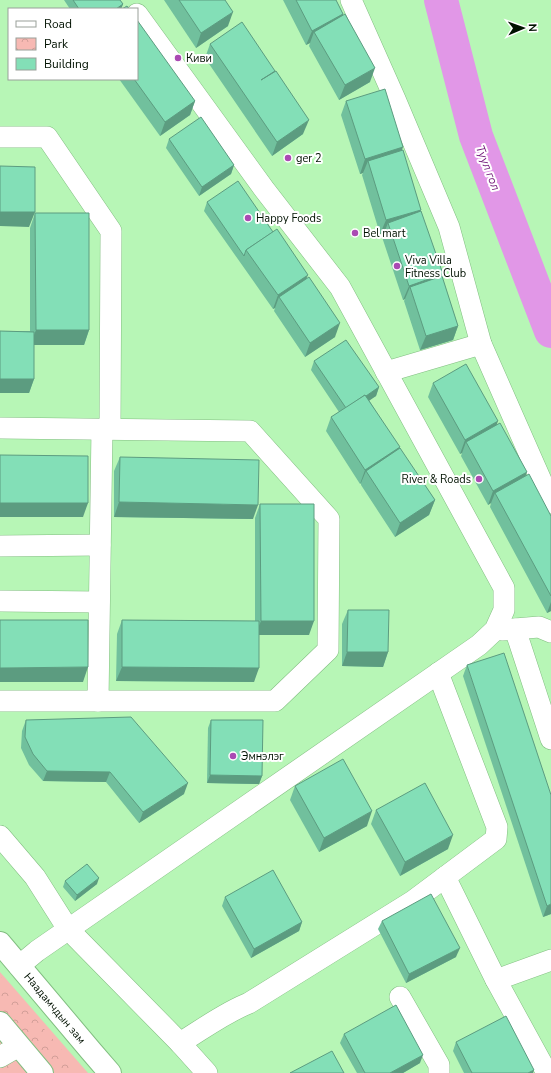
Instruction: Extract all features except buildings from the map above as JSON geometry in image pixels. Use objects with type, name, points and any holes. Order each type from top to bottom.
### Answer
[{"type":"highway","name":"Наадамчдын зам","points":[[0,943],[110,1073]]},
{"type":"highway","points":[[0,1023],[42,1073]]},
{"type":"street","points":[[127,0],[133,8]]},
{"type":"street","points":[[351,0],[449,227],[481,344],[551,503]]},
{"type":"street","points":[[138,15],[264,190],[340,287],[504,588],[505,629],[551,739]]},
{"type":"street","points":[[0,138],[47,137],[111,232],[106,429],[100,545],[98,701]]},
{"type":"street","points":[[386,372],[481,344]]},
{"type":"street","points":[[0,428],[250,431],[329,518],[328,650],[275,701],[0,701]]},
{"type":"street","points":[[0,546],[100,545]]},
{"type":"street","points":[[0,601],[99,602]]},
{"type":"street","points":[[19,966],[68,929],[479,644],[505,629],[539,627],[551,632]]},
{"type":"street","points":[[180,1043],[209,1026],[230,1011],[249,1003],[413,901],[496,839],[497,827],[438,673]]},
{"type":"street","points":[[0,836],[35,877],[68,929],[180,1043],[207,1073]]},
{"type":"street","points":[[445,877],[496,980],[547,1073]]},
{"type":"street","points":[[496,980],[551,960]]},
{"type":"street","points":[[400,997],[439,1065],[439,1073]]},
{"type":"street","points":[[0,1057],[19,1046]]},
{"type":"green space","points":[[0,972],[88,1073],[58,1073],[0,1006]]},
{"type":"green space","points":[[0,976],[81,1073],[0,1073]]},
{"type":"waterway","name":"Туул гол","points":[[441,0],[476,136],[551,331]]},
{"type":"place","name":"Киви","points":[[178,58]]},
{"type":"place","name":"ger 2","points":[[288,158]]},
{"type":"place","name":"Happy Foods","points":[[248,218]]},
{"type":"place","name":"Bel mart","points":[[355,233]]},
{"type":"place","name":"Viva Villa Fitness Club","points":[[397,266]]},
{"type":"place","name":"River & Roads","points":[[479,479]]},
{"type":"place","name":"Эмнэлэг","points":[[233,756]]}]
